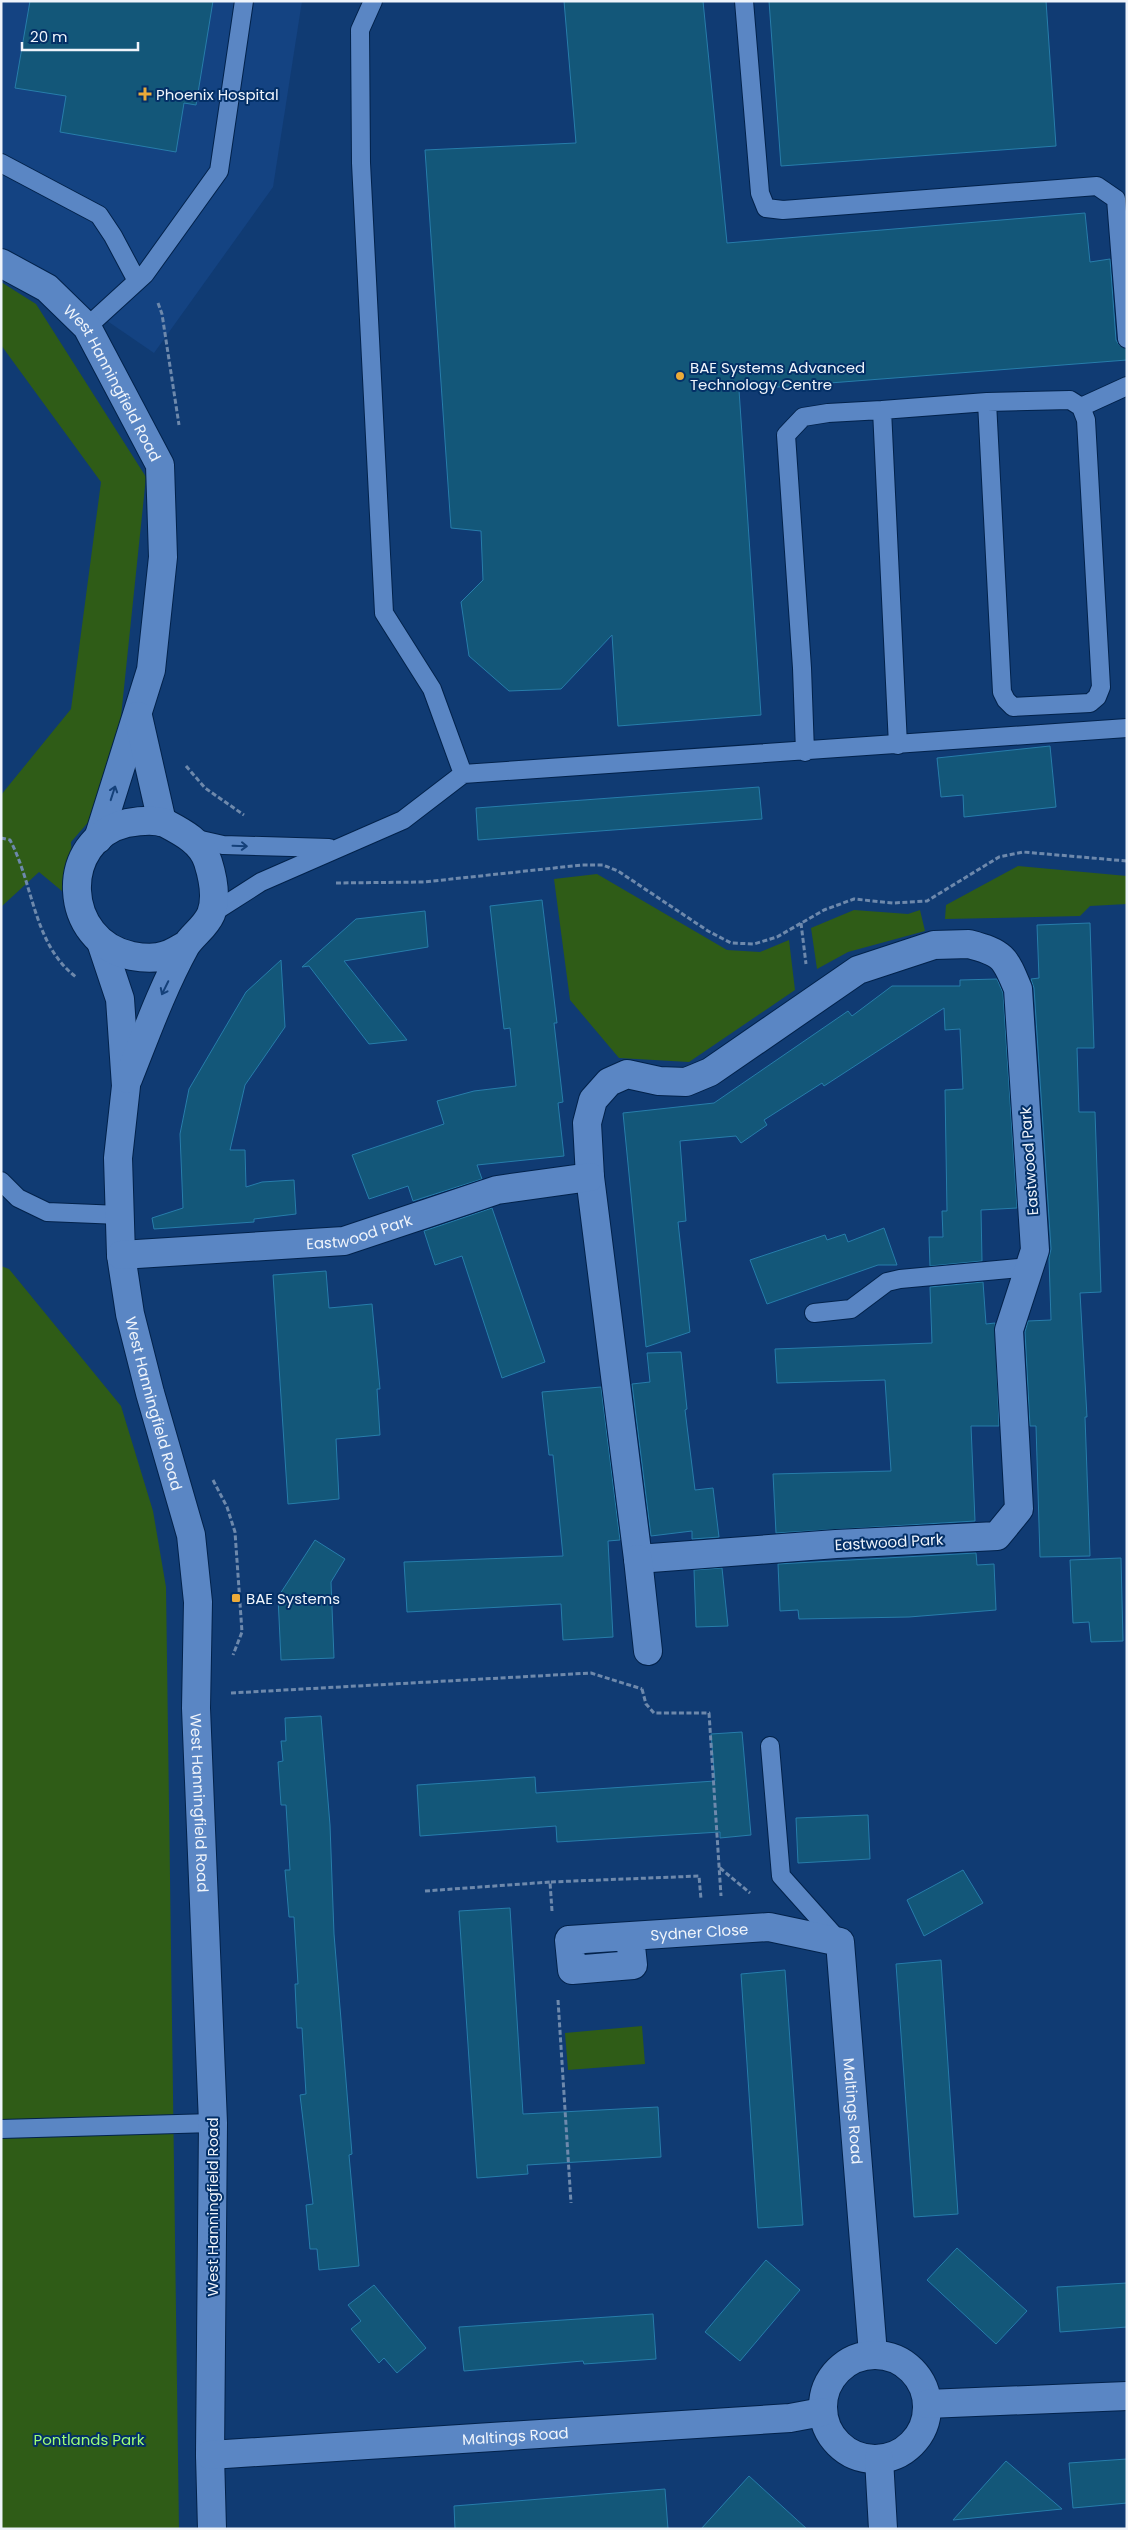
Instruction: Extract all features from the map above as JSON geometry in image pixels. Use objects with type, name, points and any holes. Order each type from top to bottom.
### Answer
[{"type":"street","name":"West Hanningfield Road","points":[[1,263],[47,288],[87,328],[160,465],[163,557],[151,670],[98,839],[84,858],[77,880],[77,903],[86,924],[100,942],[120,999],[126,1086],[118,1158],[121,1255],[132,1323],[152,1402],[190,1535],[198,1602],[196,1708],[213,2123],[210,2454],[212,2529]]},
{"type":"street","name":"West Hanningfield Road","points":[[138,716],[162,822]]},
{"type":"street","name":"West Hanningfield Road","points":[[98,839],[117,826],[139,821],[162,822],[192,838],[207,858],[214,881],[211,914],[203,927],[186,945],[158,1004],[126,1086]]},
{"type":"street","name":"West Hanningfield Road","points":[[100,942],[120,954],[143,958],[166,955],[186,945]]},
{"type":"street","name":"Eastwood Park","points":[[638,1559],[836,1544],[997,1536],[1019,1509],[1010,1330],[1035,1250],[1018,989],[1008,964],[994,951],[969,944],[934,945],[858,970],[710,1072],[686,1082],[660,1081],[627,1074],[609,1082],[593,1100],[587,1123],[590,1177],[648,1651]]},
{"type":"street","name":"Eastwood Park","points":[[121,1255],[344,1241],[497,1190],[590,1177]]},
{"type":"street","name":"Sydner Close","points":[[630,1937],[769,1927],[840,1942]]},
{"type":"street","name":"Maltings Road","points":[[840,1942],[872,2354]]},
{"type":"street","points":[[872,2354],[899,2360],[910,2368],[925,2390],[927,2404],[926,2417],[915,2441],[898,2453],[879,2459],[859,2456],[841,2447],[832,2437],[822,2412],[827,2384],[835,2372],[846,2363],[858,2357],[872,2354]]},
{"type":"street","points":[[927,2404],[1127,2396]]},
{"type":"street","name":"Maltings Road","points":[[210,2454],[790,2418],[822,2412]]},
{"type":"street","points":[[879,2459],[883,2529]]},
{"type":"lane","points":[[87,328],[145,274],[219,171],[244,1]]},
{"type":"lane","points":[[372,1],[360,30],[361,163],[384,612],[432,689],[462,774]]},
{"type":"lane","points":[[744,1],[760,194],[766,208],[783,210],[1097,186],[1116,199],[1127,338]]},
{"type":"lane","points":[[1,163],[99,215],[114,236],[137,281]]},
{"type":"lane","points":[[1081,408],[1127,386]]},
{"type":"lane","points":[[805,752],[802,668],[786,435],[803,417],[828,413],[987,402],[1070,400],[1081,408],[1086,420],[1101,687],[1097,697],[1090,703],[1013,707],[1006,700],[1002,692],[987,402]]},
{"type":"lane","points":[[882,410],[898,745]]},
{"type":"lane","points":[[211,914],[261,882],[334,849],[357,842],[403,820],[462,774],[805,752],[1127,728]]},
{"type":"lane","points":[[192,838],[223,845],[334,849]]},
{"type":"lane","points":[[1,1181],[18,1198],[47,1212],[120,1215]]},
{"type":"lane","points":[[814,1313],[851,1309],[887,1282],[900,1279],[1030,1267]]},
{"type":"lane","points":[[770,1746],[781,1876],[840,1942]]},
{"type":"lane","points":[[1,2129],[213,2123]]},
{"type":"path","points":[[1,838],[10,840],[20,859]]},
{"type":"path","points":[[330,883],[424,882],[582,864],[603,865],[618,871],[708,931],[730,943],[754,944],[777,937],[824,910],[854,899],[893,903],[927,901],[999,858],[1023,852],[1127,861]]},
{"type":"path","points":[[209,1473],[227,1507],[235,1532],[242,1632],[232,1660]]},
{"type":"path","points":[[221,1693],[591,1673],[642,1689],[646,1704],[654,1713],[709,1713],[719,1868]]},
{"type":"path","points":[[425,1891],[550,1882]]},
{"type":"shaded area","name":"Phoenix Hospital","points":[[1,1],[302,1],[273,187],[154,353],[1,248]]},
{"type":"green space","points":[[1,282],[36,304],[146,477],[117,755],[104,804],[71,842],[74,901],[39,872],[1,907],[1,795],[71,709],[101,482],[1,345]]},
{"type":"green space","points":[[1018,866],[1127,876],[1127,904],[1090,906],[1080,916],[945,919],[946,905]]},
{"type":"green space","points":[[597,874],[727,950],[760,952],[789,940],[795,990],[689,1062],[619,1058],[570,1000],[554,879]]},
{"type":"green space","points":[[854,910],[908,914],[920,910],[925,931],[848,952],[817,969],[811,928]]},
{"type":"green space","name":"Pontlands Park","points":[[1,1266],[9,1269],[121,1406],[153,1511],[166,1587],[179,2529],[1,2529]]},
{"type":"green space","points":[[642,2026],[645,2064],[568,2070],[565,2033]]},
{"type":"building","points":[[30,1],[213,1],[196,105],[184,103],[176,152],[60,132],[66,96],[15,88]]},
{"type":"building","name":"BAE Systems Advanced Technology Centre","points":[[564,1],[703,1],[727,243],[1085,213],[1090,262],[1110,259],[1116,340],[1119,345],[1127,349],[1127,360],[739,390],[761,715],[618,726],[612,635],[561,689],[509,691],[469,656],[461,602],[483,580],[481,531],[451,528],[425,150],[576,143]]},
{"type":"building","points":[[769,1],[1046,1],[1056,146],[781,166]]},
{"type":"building","points":[[1050,746],[1056,807],[964,817],[963,795],[941,797],[937,758]]},
{"type":"building","points":[[759,787],[762,819],[478,840],[476,808]]},
{"type":"building","points":[[542,900],[557,1023],[554,1023],[563,1102],[558,1103],[564,1156],[477,1165],[482,1179],[413,1201],[408,1186],[369,1199],[352,1155],[444,1124],[437,1101],[474,1091],[516,1086],[510,1028],[504,1029],[490,906]]},
{"type":"building","points":[[425,911],[428,947],[344,961],[407,1040],[369,1044],[309,966],[302,967],[356,919]]},
{"type":"building","points":[[1090,923],[1094,1048],[1077,1048],[1079,1112],[1095,1112],[1101,1292],[1080,1293],[1087,1417],[1085,1417],[1090,1556],[1040,1557],[1036,1426],[1030,1426],[1025,1332],[1028,1321],[1051,1320],[1049,1258],[1051,1249],[1034,988],[1031,979],[1039,978],[1037,925]]},
{"type":"building","points":[[281,960],[285,1027],[245,1085],[230,1150],[245,1150],[246,1187],[262,1182],[294,1180],[296,1214],[254,1219],[254,1222],[154,1229],[152,1218],[183,1208],[180,1134],[189,1089],[246,992]]},
{"type":"building","points":[[997,979],[1003,993],[1017,1208],[981,1210],[982,1261],[930,1266],[929,1237],[943,1237],[942,1211],[947,1211],[945,1090],[963,1089],[960,1029],[945,1030],[944,1008],[824,1086],[822,1083],[764,1120],[767,1125],[741,1143],[736,1136],[680,1141],[686,1221],[678,1222],[690,1332],[646,1347],[623,1113],[714,1103],[848,1011],[852,1016],[892,986],[960,986],[960,980]]},
{"type":"building","points":[[492,1208],[545,1362],[502,1378],[462,1256],[435,1265],[424,1231]]},
{"type":"building","points":[[884,1228],[897,1265],[878,1265],[767,1304],[750,1260],[825,1235],[827,1240],[845,1234],[848,1242]]},
{"type":"building","points":[[326,1271],[329,1308],[372,1304],[380,1389],[377,1389],[380,1435],[336,1439],[339,1499],[288,1504],[273,1275]]},
{"type":"building","points":[[983,1282],[986,1324],[995,1323],[999,1426],[971,1426],[975,1521],[776,1533],[773,1474],[891,1471],[885,1380],[777,1383],[775,1349],[932,1343],[930,1287]]},
{"type":"building","points":[[681,1352],[687,1409],[685,1410],[695,1490],[713,1488],[719,1537],[692,1539],[692,1531],[651,1536],[632,1384],[650,1382],[647,1353]]},
{"type":"building","points":[[601,1387],[620,1540],[608,1541],[613,1637],[563,1640],[561,1604],[407,1612],[404,1562],[563,1556],[553,1455],[549,1455],[542,1392]]},
{"type":"building","points":[[315,1540],[345,1559],[331,1582],[334,1658],[281,1660],[278,1597]]},
{"type":"building","points":[[976,1553],[977,1565],[994,1564],[996,1610],[909,1617],[799,1619],[798,1610],[780,1611],[778,1564]]},
{"type":"building","points":[[1121,1558],[1123,1641],[1091,1642],[1089,1622],[1073,1623],[1070,1560]]},
{"type":"building","points":[[722,1568],[728,1626],[696,1627],[694,1570]]},
{"type":"building","points":[[321,1716],[330,1825],[334,1934],[352,2154],[349,2155],[359,2266],[319,2270],[317,2249],[310,2249],[306,2205],[313,2204],[300,2095],[306,2094],[302,2028],[297,2028],[295,1984],[298,1984],[294,1917],[289,1917],[285,1870],[290,1870],[286,1805],[281,1805],[278,1762],[283,1761],[281,1741],[286,1741],[285,1718]]},
{"type":"building","points":[[742,1732],[751,1835],[720,1838],[720,1832],[557,1842],[556,1826],[420,1836],[417,1785],[535,1777],[536,1793],[715,1781],[711,1734]]},
{"type":"building","points":[[868,1815],[870,1859],[798,1863],[796,1818]]},
{"type":"building","points":[[963,1870],[983,1903],[924,1936],[907,1900]]},
{"type":"building","points":[[510,1908],[523,2114],[658,2107],[661,2157],[527,2165],[528,2174],[477,2178],[459,1911]]},
{"type":"building","points":[[941,1960],[958,2214],[914,2217],[896,1964]]},
{"type":"building","points":[[785,1970],[803,2225],[758,2228],[741,1974]]},
{"type":"building","points":[[957,2248],[1027,2311],[996,2344],[927,2280]]},
{"type":"building","points":[[766,2260],[800,2290],[740,2361],[705,2332]]},
{"type":"building","points":[[1127,2283],[1127,2327],[1060,2332],[1057,2287]]},
{"type":"building","points":[[374,2285],[426,2348],[397,2373],[384,2358],[379,2363],[351,2329],[361,2321],[348,2305]]},
{"type":"building","points":[[653,2314],[656,2359],[584,2364],[583,2361],[464,2371],[459,2327]]},
{"type":"building","points":[[1127,2459],[1127,2503],[1073,2508],[1069,2463]]},
{"type":"building","points":[[1006,2461],[1062,2509],[953,2520]]},
{"type":"building","points":[[749,2476],[807,2529],[701,2529]]},
{"type":"building","points":[[665,2489],[668,2529],[455,2529],[454,2506]]},
{"type":"place","name":"Phoenix Hospital","points":[[145,94]]},
{"type":"place","name":"BAE Systems Advanced Technology Centre","points":[[680,376]]},
{"type":"place","name":"BAE Systems","points":[[236,1598]]}]
